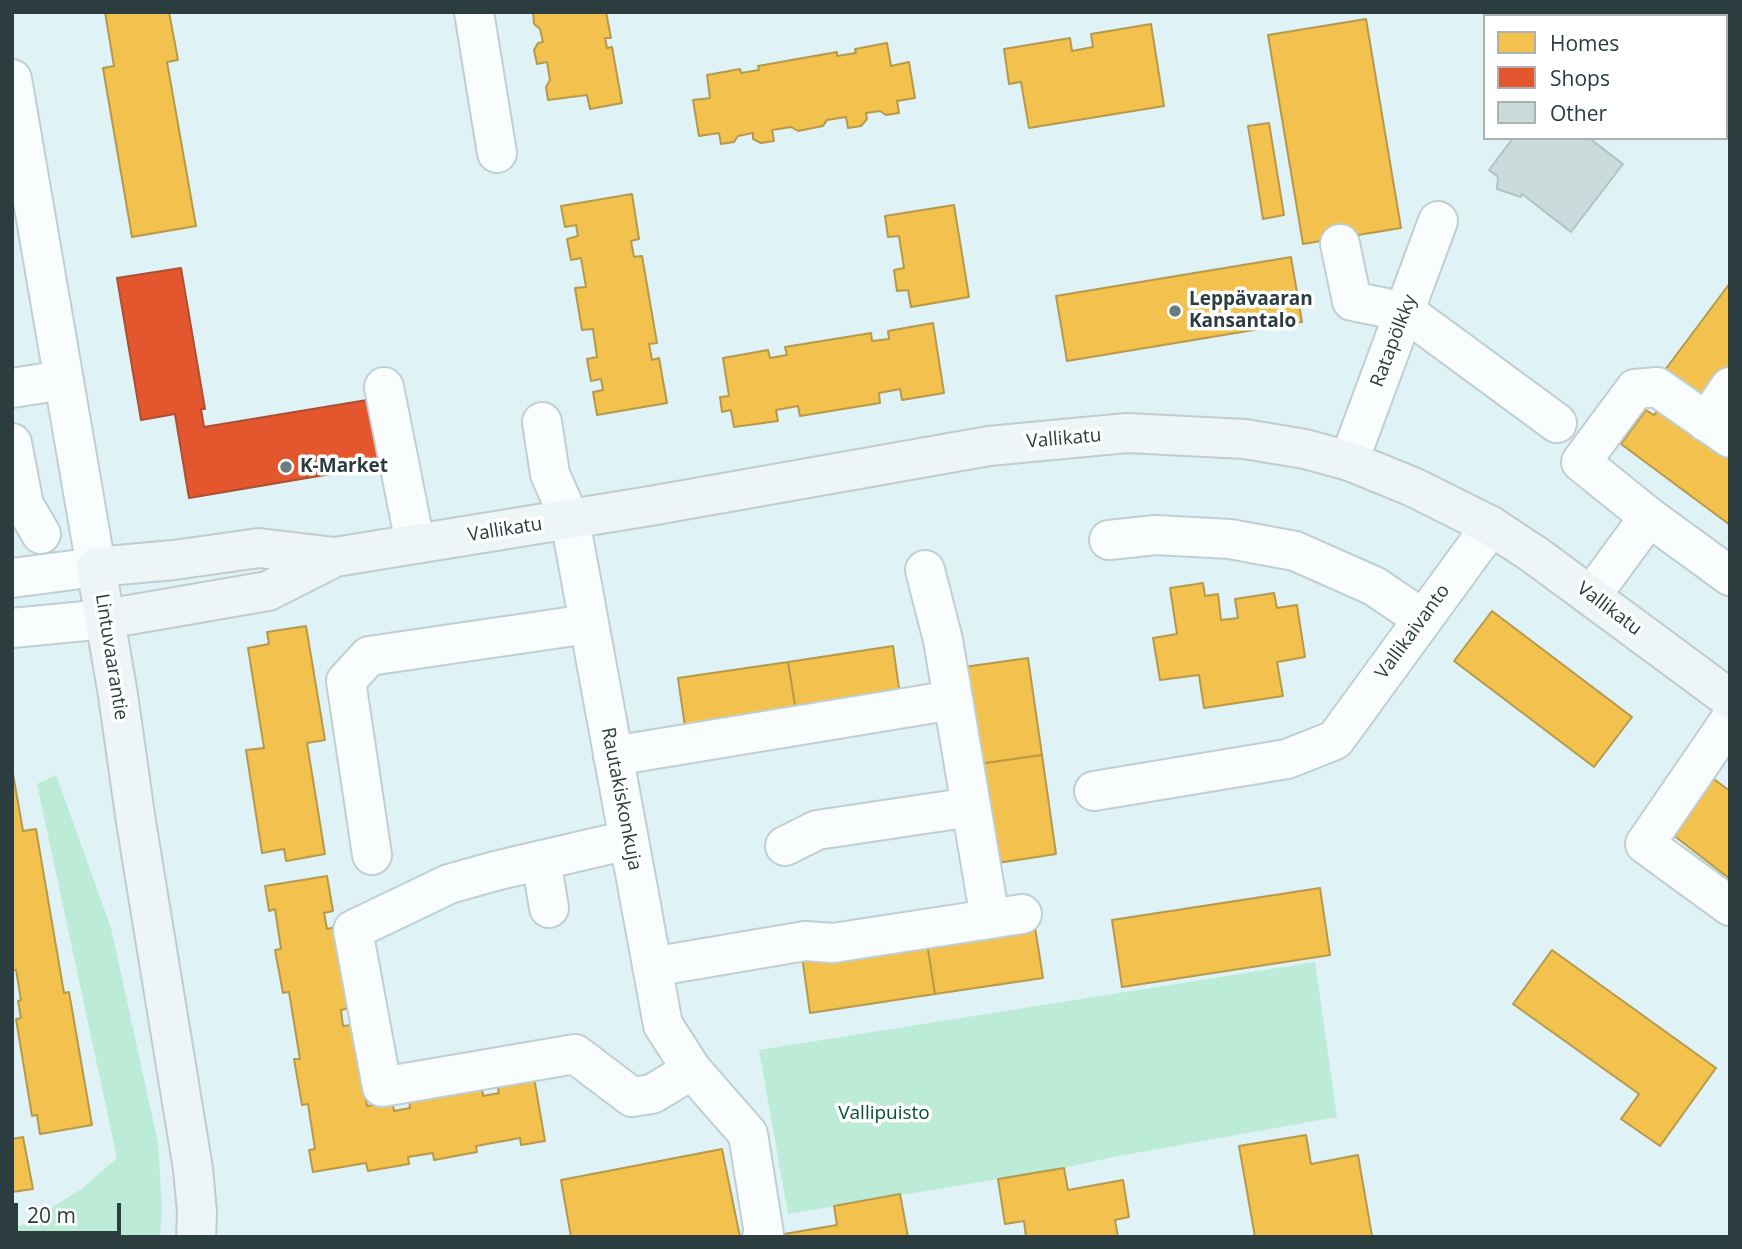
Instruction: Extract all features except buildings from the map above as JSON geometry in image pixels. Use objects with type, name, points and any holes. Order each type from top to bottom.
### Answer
[{"type":"main road","name":"Vallikatu","points":[[96,567],[259,548],[335,557],[570,520],[989,446],[1126,433],[1245,439],[1305,449],[1349,461],[1413,487],[1492,526],[1730,699]]},
{"type":"main road","name":"Vallikatu","points":[[106,619],[268,591],[335,557]]},
{"type":"main road","name":"Lintuvaarantie","points":[[96,567],[194,1169],[197,1212],[195,1237]]},
{"type":"street","points":[[474,12],[496,153]]},
{"type":"street","name":"Lintuvaarantie","points":[[12,79],[96,567]]},
{"type":"street","name":"Ratapölkky","points":[[1349,461],[1438,221]]},
{"type":"street","points":[[1340,244],[1352,301],[1406,312],[1557,423]]},
{"type":"street","points":[[12,388],[64,380]]},
{"type":"street","points":[[384,387],[415,544]]},
{"type":"street","points":[[1730,387],[1718,430],[1657,387],[1635,389],[1581,462],[1649,517],[1730,576]]},
{"type":"street","name":"Rautakiskonkuja","points":[[542,422],[550,474],[570,520],[663,1025],[692,1070],[748,1134],[764,1236]]},
{"type":"street","points":[[12,443],[24,505],[41,534]]},
{"type":"street","points":[[1591,596],[1649,517]]},
{"type":"street","name":"Vallikaivanto","points":[[1094,792],[1287,759],[1335,740],[1492,526]]},
{"type":"street","points":[[1109,540],[1156,535],[1230,539],[1295,551],[1374,586],[1423,619]]},
{"type":"street","points":[[12,578],[96,567]]},
{"type":"street","points":[[652,967],[805,941],[833,943],[1006,916],[971,807],[943,640],[925,570]]},
{"type":"street","points":[[12,628],[106,619]]},
{"type":"street","points":[[372,855],[346,681],[369,656],[588,624]]},
{"type":"street","points":[[613,756],[953,700]]},
{"type":"street","points":[[1730,720],[1645,844],[1730,906]]},
{"type":"street","points":[[785,846],[817,830],[971,807]]},
{"type":"street","points":[[628,840],[449,884],[353,930],[382,1087],[575,1054],[632,1097],[652,1094],[692,1070]]},
{"type":"street","points":[[541,860],[548,908]]},
{"type":"green space","points":[[56,775],[111,928],[158,1143],[162,1209],[160,1237],[12,1237],[12,1228],[24,1225],[80,1190],[117,1158],[37,784]]},
{"type":"green space","name":"Vallipuisto","points":[[1315,962],[1337,1117],[1064,1168],[788,1214],[759,1050]]},
{"type":"place","name":"Leppävaaran Kansantalo","points":[[1175,311]]},
{"type":"place","name":"K-Market","points":[[286,467]]}]
